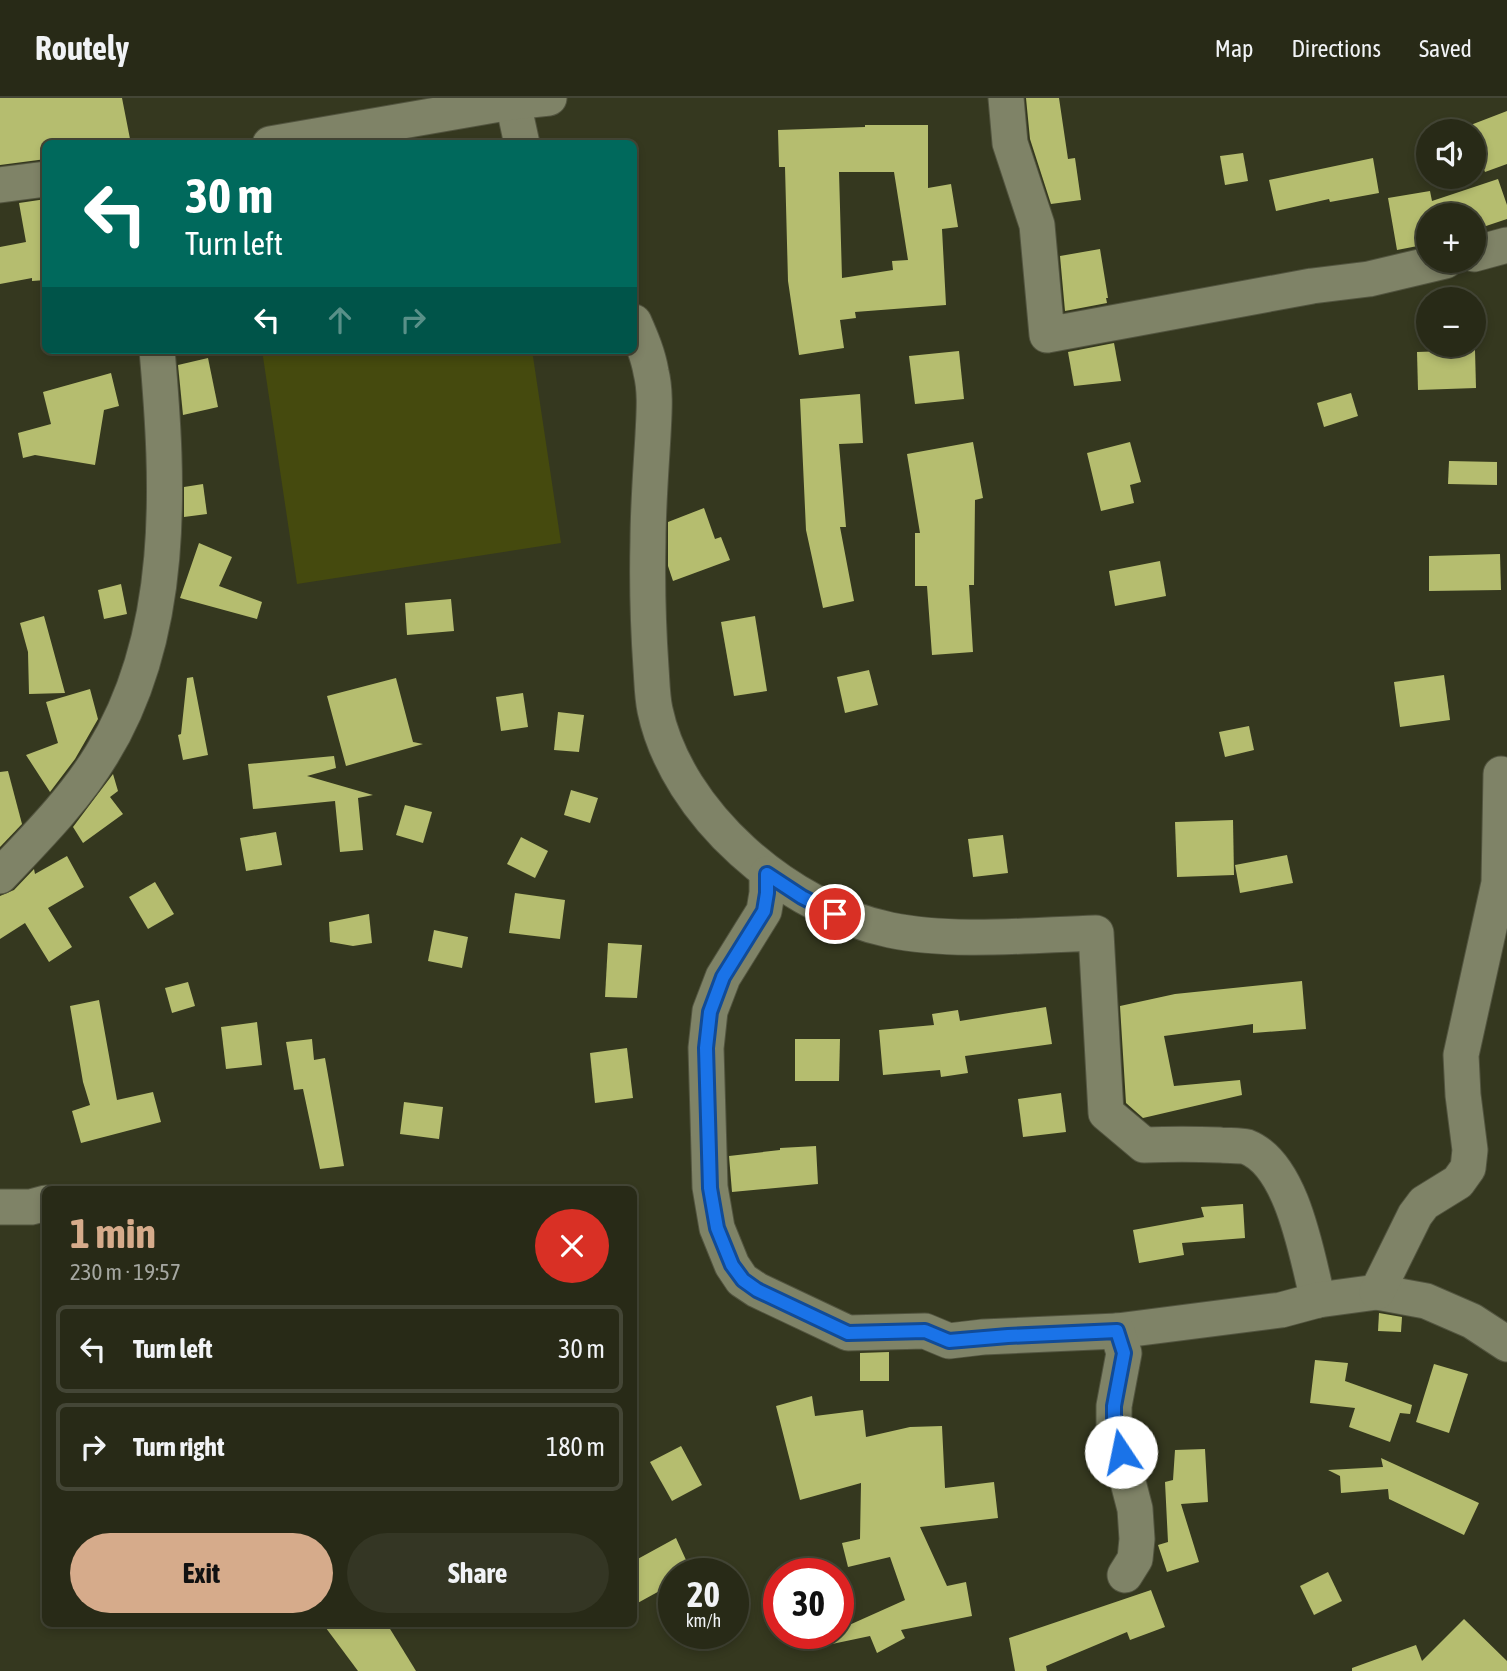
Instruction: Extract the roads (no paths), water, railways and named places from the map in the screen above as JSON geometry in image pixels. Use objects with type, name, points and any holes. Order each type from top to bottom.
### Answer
[{"type":"street","points":[[292,140],[512,100],[549,98]]},
{"type":"street","points":[[1006,98],[1010,143],[1037,225],[1047,335],[1287,290],[1369,279],[1416,268]]},
{"type":"street","points":[[512,100],[521,140]]},
{"type":"street","points":[[0,185],[42,180]]},
{"type":"street","points":[[1486,251],[1507,245]]},
{"type":"street","points":[[637,329],[652,373],[654,402],[647,605],[654,708],[661,735],[695,800],[767,874],[835,914],[890,930],[954,936],[1096,933],[1106,1113],[1144,1145],[1175,1143],[1245,1146],[1263,1156],[1276,1174],[1296,1214],[1318,1300]]},
{"type":"street","points":[[0,876],[59,812],[102,754],[134,691],[150,635],[164,532],[164,440],[157,354]]},
{"type":"street","points":[[1377,1292],[1415,1215],[1424,1203],[1458,1182],[1468,1168],[1470,1150],[1462,1095],[1461,1055],[1499,883],[1501,774]]},
{"type":"street","points":[[767,874],[764,911],[723,977],[710,1012],[706,1048],[710,1188],[717,1228],[732,1265],[743,1280],[757,1290],[848,1333],[925,1331],[949,1341],[1117,1331],[1280,1310],[1318,1300],[1377,1292],[1426,1301],[1472,1321],[1507,1344]]},
{"type":"street","points":[[0,1207],[31,1207],[42,1204]]},
{"type":"street","points":[[1117,1331],[1124,1353],[1114,1406],[1114,1428],[1135,1509],[1137,1539],[1135,1559],[1125,1576]]}]
